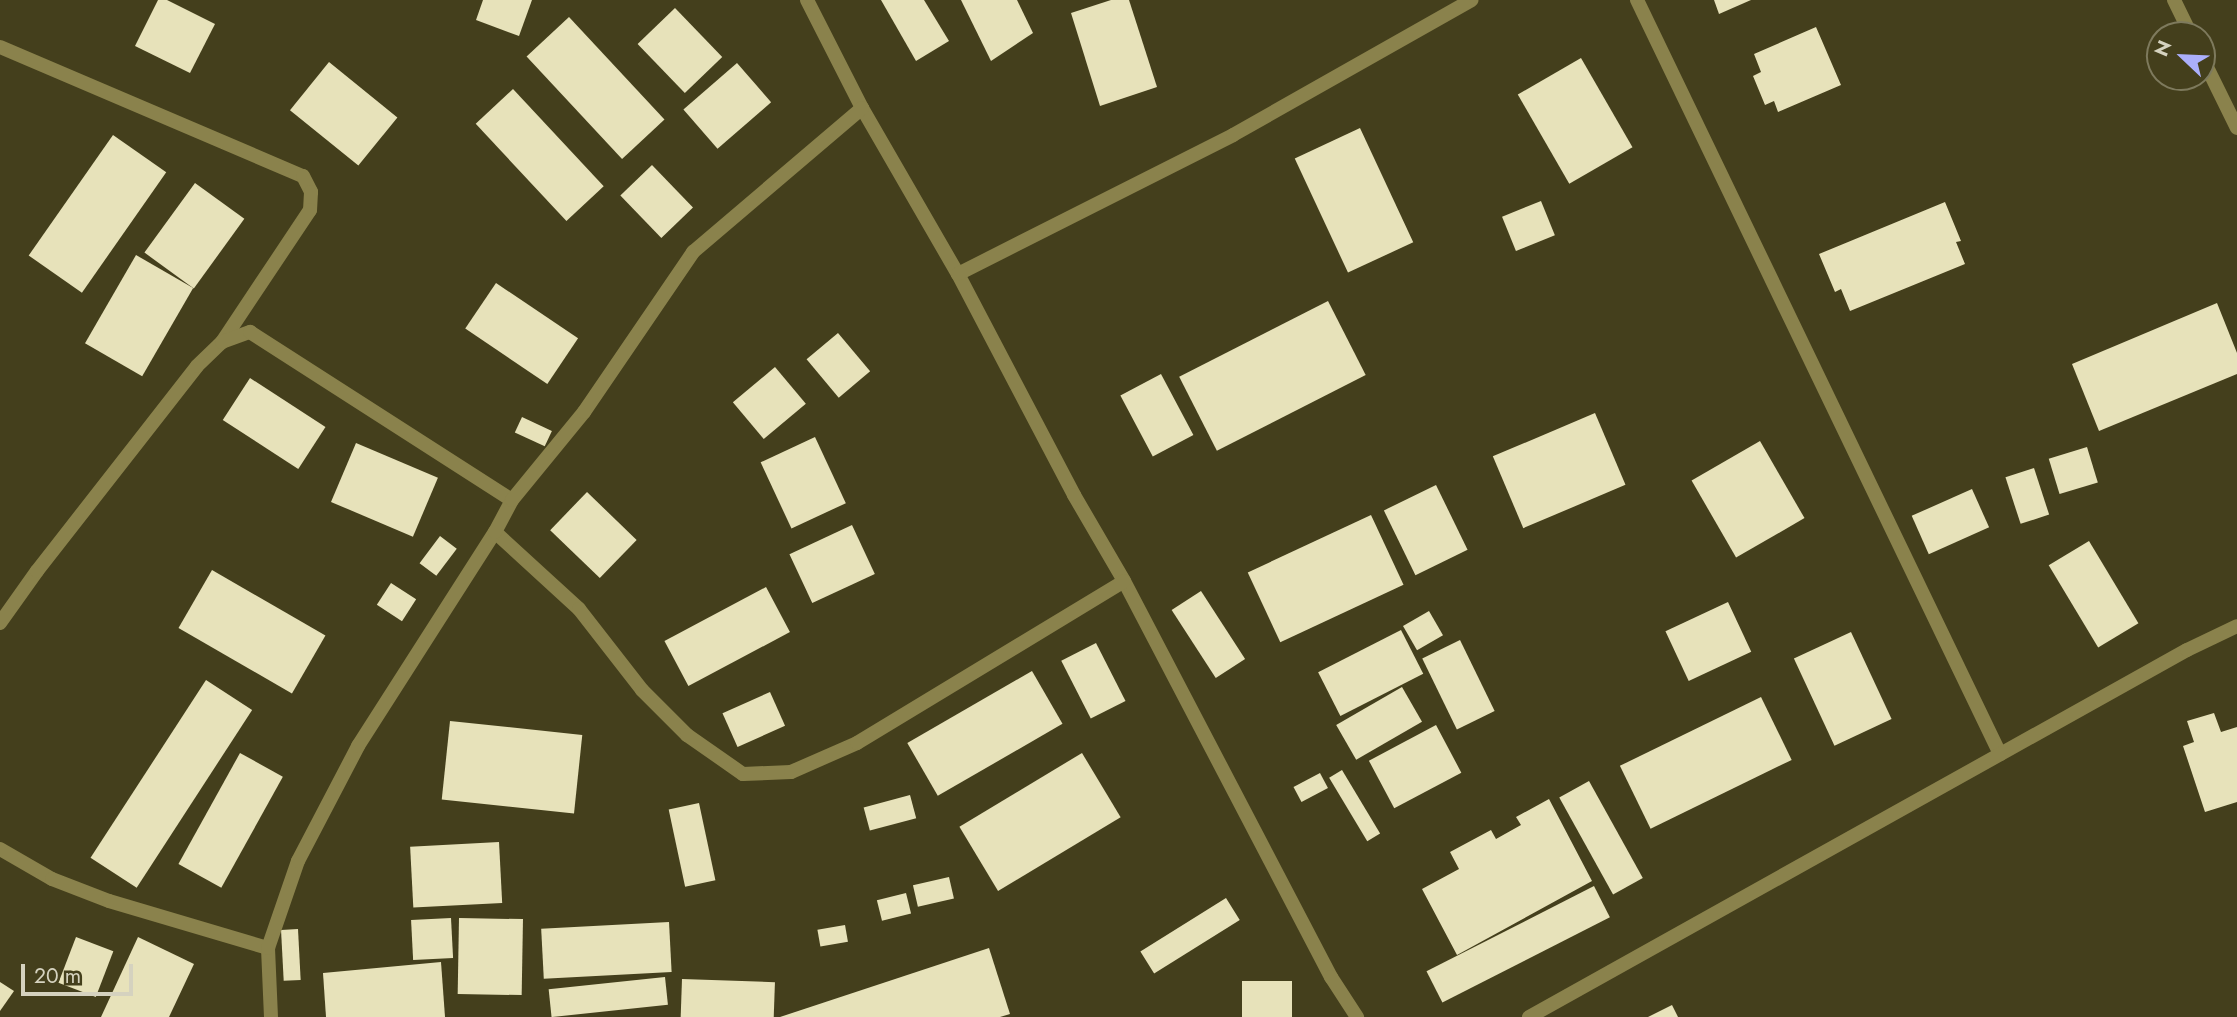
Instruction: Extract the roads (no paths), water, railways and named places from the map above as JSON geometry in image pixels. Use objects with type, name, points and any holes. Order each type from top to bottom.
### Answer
[{"type":"street","points":[[807,0],[862,108],[958,274],[1074,495],[1124,581],[1331,977],[1357,1017]]},
{"type":"street","points":[[958,274],[1233,135],[1472,0]]},
{"type":"street","points":[[1637,0],[2000,754]]},
{"type":"street","points":[[2174,0],[2184,21]]},
{"type":"street","points":[[0,47],[303,176],[311,192],[310,210],[222,342],[197,366],[37,571],[0,623]]},
{"type":"street","points":[[2216,85],[2237,128]]},
{"type":"street","points":[[271,1017],[268,948],[298,861],[358,746],[513,500],[584,412],[693,253],[862,108]]},
{"type":"street","points":[[222,342],[250,332],[513,500]]},
{"type":"street","points":[[495,532],[579,609],[642,690],[687,735],[743,774],[791,772],[857,743],[1124,581]]},
{"type":"street","points":[[1530,1017],[2186,650],[2237,626]]},
{"type":"street","points":[[0,849],[51,879],[109,901],[268,948]]}]
